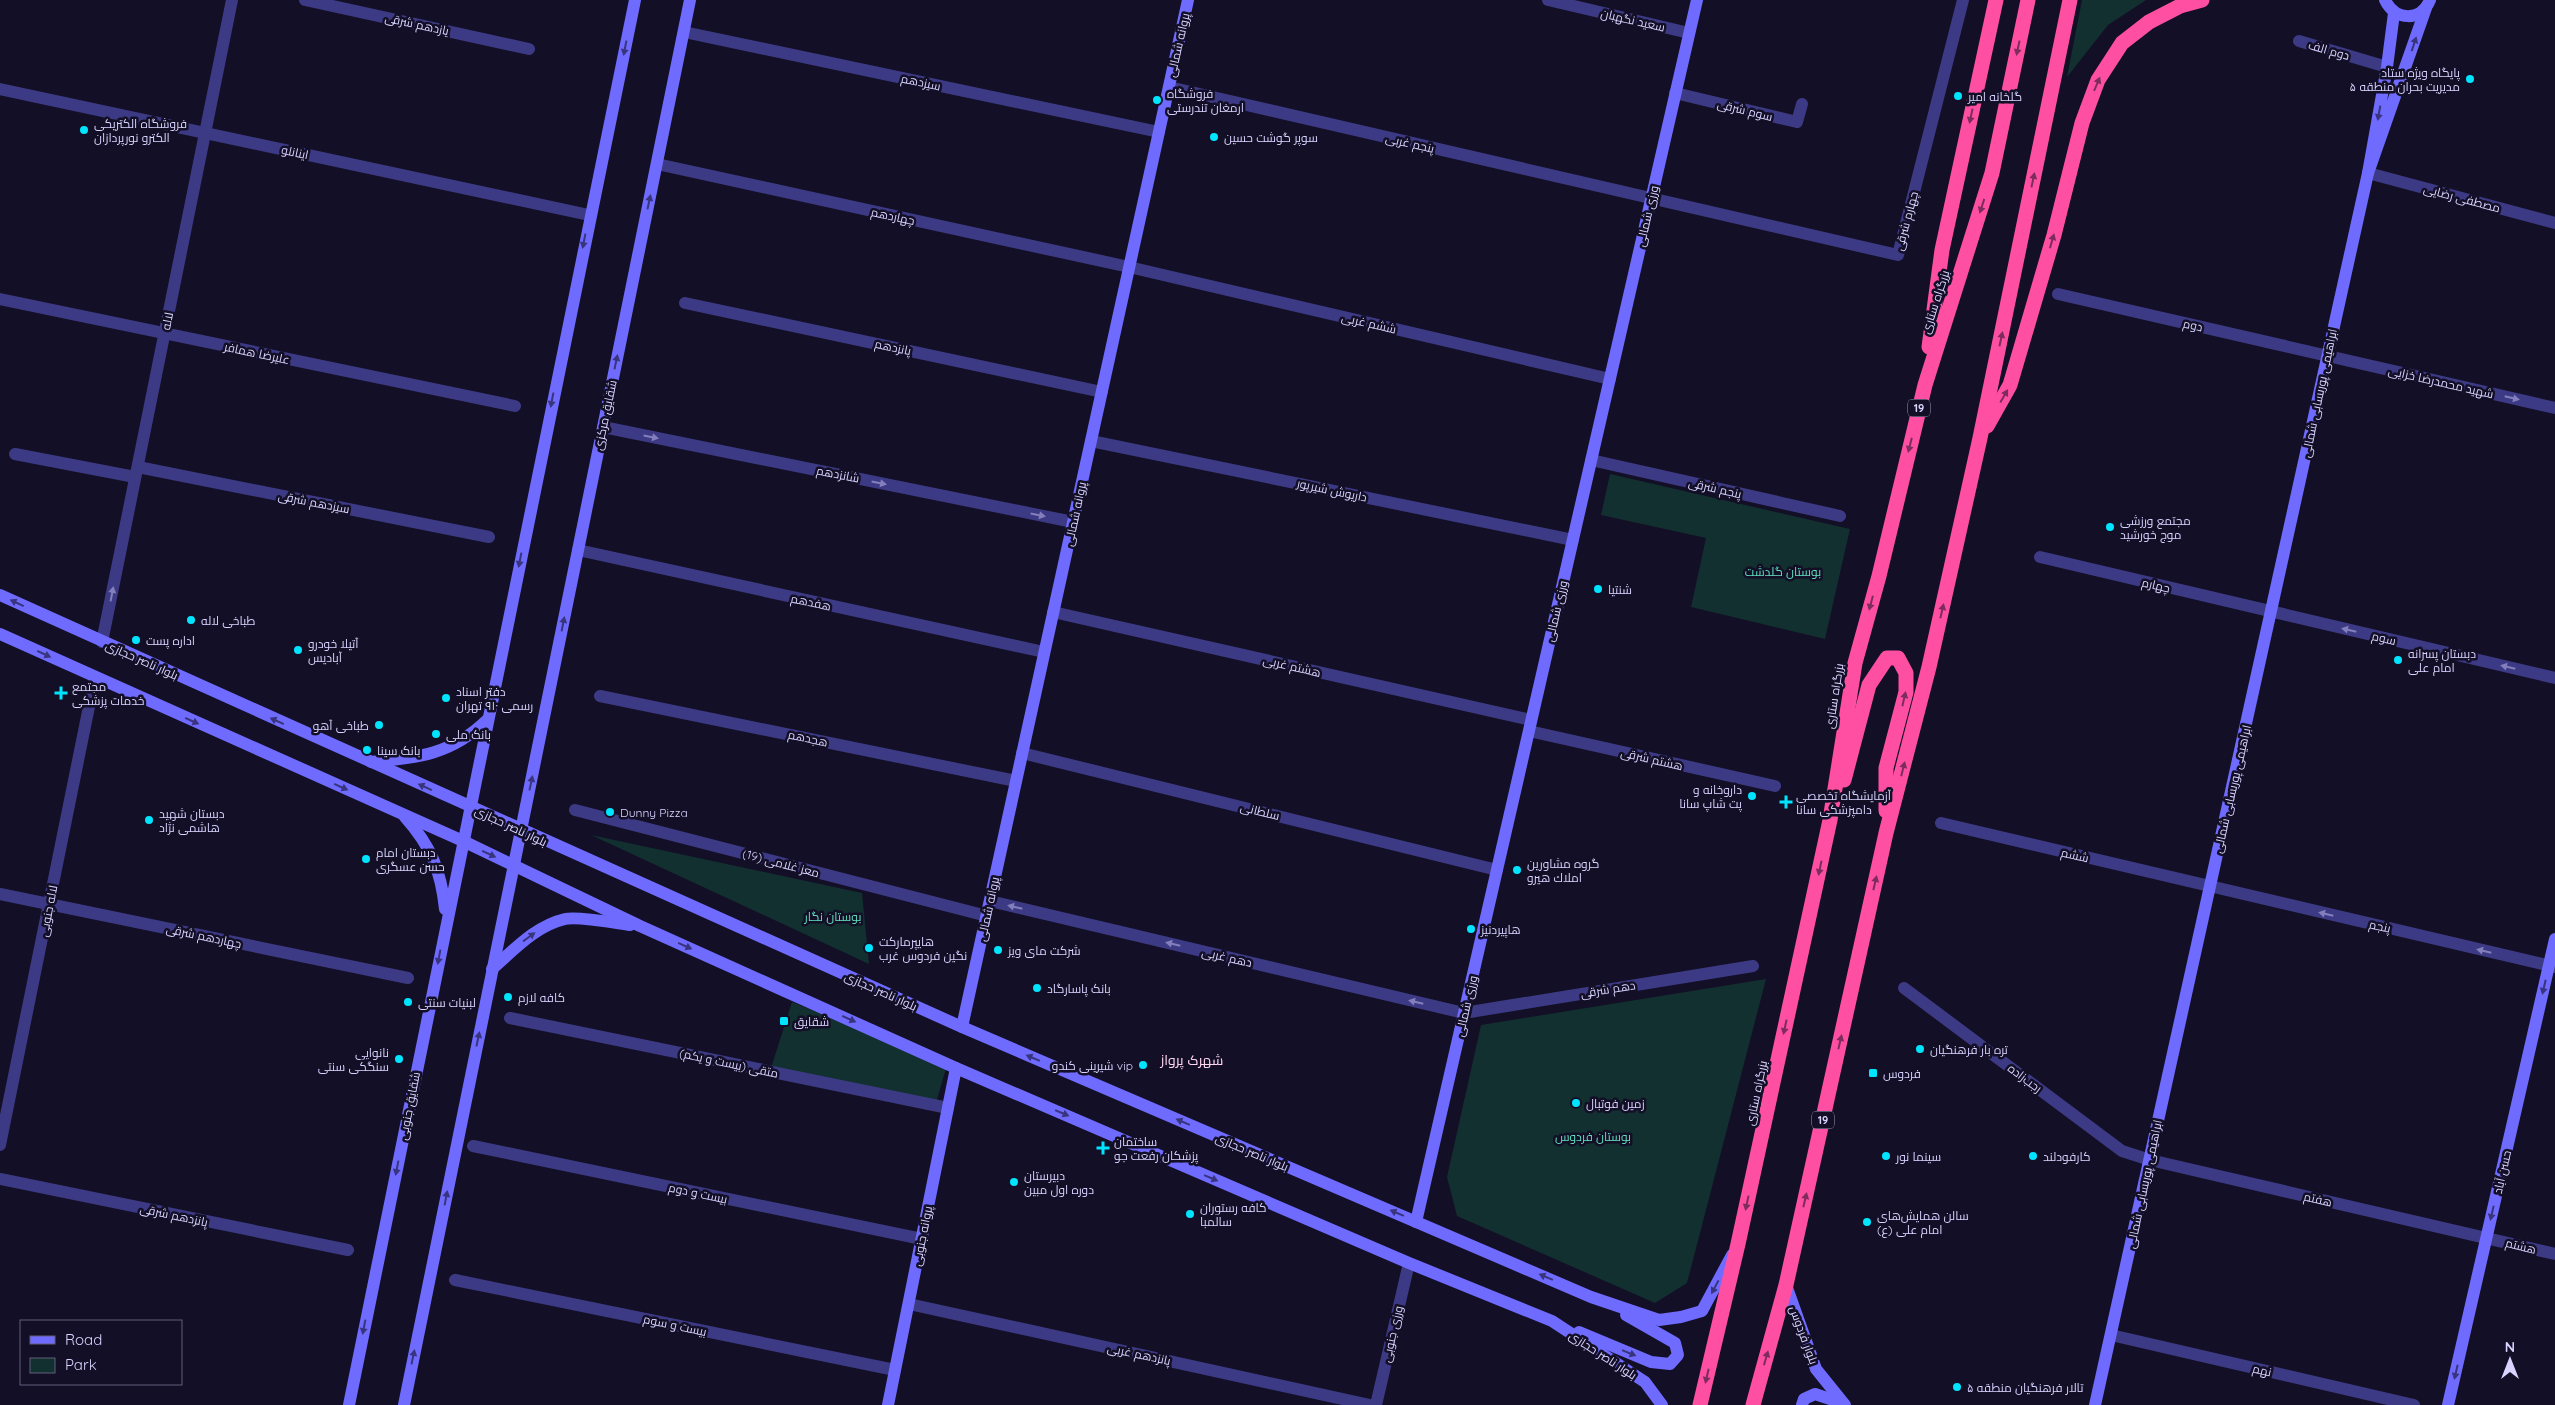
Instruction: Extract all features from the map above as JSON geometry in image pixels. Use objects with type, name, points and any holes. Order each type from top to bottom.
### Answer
[{"type":"highway","points":[[1924,385],[1942,250],[1996,0]]},
{"type":"highway","name":"بزرگراه ستاری","points":[[1700,1405],[1738,1244],[1830,820],[1855,663],[1879,576],[1924,385],[1992,173],[2028,0]]},
{"type":"highway","name":"19","points":[[1752,1405],[1786,1285],[1886,833],[1929,668],[1980,438],[2070,0]]},
{"type":"highway","points":[[1980,438],[2010,385],[2054,235],[2082,123],[2098,80],[2122,43],[2149,22],[2180,6],[2202,0]]},
{"type":"highway","points":[[1830,820],[1851,758],[1869,685],[1887,658],[1898,658],[1906,673],[1906,692],[1886,768],[1886,833]]},
{"type":"main road","points":[[470,806],[589,215],[635,0]]},
{"type":"main road","name":"شقایق مرکزی","points":[[521,831],[690,0]]},
{"type":"main road","name":"ورزی شمالی","points":[[1416,1222],[1697,0]]},
{"type":"main road","points":[[2385,0],[2394,13],[2407,17],[2421,13],[2428,4]]},
{"type":"main road","name":"پروانه شمالی","points":[[962,1027],[1169,87],[1185,1]]},
{"type":"main road","name":"ابراهیمی پوربسابی شمالی","points":[[2368,173],[2428,4]]},
{"type":"main road","name":"ابراهیمی پوربسابی شمالی","points":[[2095,1405],[2368,173],[2387,67],[2394,13]]},
{"type":"main road","name":"بلوار ناصر حجازی","points":[[0,595],[470,806],[521,831],[962,1027],[1591,1296],[1659,1320],[1681,1318],[1702,1311],[1738,1244]]},
{"type":"main road","name":"بلوار ناصر حجازی","points":[[0,634],[514,865],[640,926],[956,1068],[1408,1263],[1552,1321],[1645,1382],[1662,1405]]},
{"type":"main road","points":[[369,762],[404,759],[442,751],[473,734],[487,720]]},
{"type":"main road","name":"شقایق جنوبی","points":[[349,1405],[470,806]]},
{"type":"main road","points":[[401,814],[420,835],[437,866],[442,880],[446,922]]},
{"type":"main road","points":[[404,1405],[521,831]]},
{"type":"main road","points":[[492,969],[519,944],[540,929],[566,919],[640,926]]},
{"type":"main road","name":"حسن آباد","points":[[2448,1405],[2552,966],[2555,939]]},
{"type":"main road","name":"پروانه جنوبی","points":[[888,1405],[956,1068]]},
{"type":"main road","name":"بلوار فردوس","points":[[1786,1285],[1816,1369],[1845,1405]]},
{"type":"main road","points":[[1552,1321],[1651,1362],[1670,1364],[1675,1359],[1678,1354],[1675,1343],[1591,1296]]},
{"type":"main road","points":[[1802,1405],[1804,1399],[1815,1394],[1845,1405]]},
{"type":"street","name":"لاله","points":[[102,642],[232,0]]},
{"type":"street","name":"یازدهم شرقی","points":[[305,0],[529,49]]},
{"type":"street","name":"سعید نگهبان","points":[[1548,0],[1689,33]]},
{"type":"street","name":"چهارم شرقی","points":[[1651,198],[1898,255],[1963,0]]},
{"type":"street","name":"سیزدهم","points":[[684,32],[1159,132]]},
{"type":"street","name":"دوم الف","points":[[2299,41],[2387,67]]},
{"type":"street","name":"پنجم غربی","points":[[1169,87],[1651,198]]},
{"type":"street","name":"اینانلو","points":[[0,89],[589,215]]},
{"type":"street","name":"سوم شرقی","points":[[1675,93],[1797,122],[1802,104]]},
{"type":"street","name":"چهاردهم","points":[[657,164],[1129,267]]},
{"type":"street","name":"مصطفی رضایی","points":[[2368,173],[2555,223]]},
{"type":"street","name":"ششم غربی","points":[[1129,267],[1610,379]]},
{"type":"street","name":"دوم","points":[[2058,294],[2328,356]]},
{"type":"street","name":"علیرضا همافر","points":[[0,299],[515,406]]},
{"type":"street","name":"پانزدهم","points":[[685,303],[1102,392]]},
{"type":"street","name":"شهید محمدرضا خزایی","points":[[2328,356],[2555,408]]},
{"type":"street","name":"شانزدهم","points":[[603,427],[1073,522]]},
{"type":"street","name":"داریوش شیرپور","points":[[1091,440],[1573,540]]},
{"type":"street","name":"سیزدهم شرقی","points":[[15,454],[136,472],[490,537]]},
{"type":"street","name":"پنجم شرقی","points":[[1591,460],[1840,516]]},
{"type":"street","name":"هفدهم","points":[[578,550],[1044,652]]},
{"type":"street","name":"چهارم","points":[[2040,557],[2271,612]]},
{"type":"street","name":"هشتم غربی","points":[[1053,612],[1530,725]]},
{"type":"street","name":"سوم","points":[[2271,612],[2555,678]]},
{"type":"street","name":"لاله جنوبی","points":[[0,1145],[95,677]]},
{"type":"street","name":"هجدهم","points":[[600,696],[1016,781]]},
{"type":"street","name":"هشتم شرقی","points":[[1530,725],[1775,786]]},
{"type":"street","name":"سلطانی","points":[[1022,754],[1497,870]]},
{"type":"street","name":"معز غلامی (19)","points":[[575,810],[986,916]]},
{"type":"street","name":"ششم","points":[[1941,823],[2210,886]]},
{"type":"street","name":"پنجم","points":[[2210,886],[2552,966]]},
{"type":"street","name":"چهاردهم شرقی","points":[[0,894],[408,978]]},
{"type":"street","name":"دهم غربی","points":[[990,901],[1464,1013]]},
{"type":"street","name":"دهم شرقی","points":[[1464,1013],[1753,966]]},
{"type":"street","name":"رجب‌زاده","points":[[1904,988],[2122,1151],[2150,1160]]},
{"type":"street","name":"متقی (بیست و یکم)","points":[[510,1018],[948,1108]]},
{"type":"street","name":"بیست و دوم","points":[[473,1146],[922,1239]]},
{"type":"street","name":"هفتم","points":[[2150,1160],[2487,1237]]},
{"type":"street","name":"پانزدهم شرقی","points":[[0,1179],[348,1250]]},
{"type":"street","name":"هشتم","points":[[2487,1237],[2555,1254]]},
{"type":"street","name":"ورزی جنوبی","points":[[1376,1405],[1408,1263]]},
{"type":"street","name":"بیست و سوم","points":[[455,1280],[895,1370]]},
{"type":"street","name":"پانزدهم غربی","points":[[908,1304],[1370,1405]]},
{"type":"street","name":"نهم","points":[[2111,1335],[2414,1405]]},
{"type":"green space","points":[[2082,0],[2146,0],[2108,25],[2067,77]]},
{"type":"green space","name":"بوستان گلدشت","points":[[1610,474],[1850,529],[1825,639],[1691,607],[1706,538],[1601,515]]},
{"type":"green space","name":"بوستان نگار","points":[[591,835],[862,893],[869,964]]},
{"type":"green space","name":"بوستان فردوس","points":[[1766,979],[1687,1283],[1655,1303],[1457,1216],[1447,1177],[1481,1025]]},
{"type":"green space","points":[[792,1002],[947,1065],[936,1103],[771,1068]]},
{"type":"place","name":"پایگاه ویژه ستاد مدیریت بحران منطقه ۵","points":[[2470,79]]},
{"type":"place","name":"گلخانه امیر","points":[[1958,96]]},
{"type":"place","name":"فروشگاه ارمغان تندرستی","points":[[1157,100]]},
{"type":"place","name":"فروشگاه الکتریکی الکترو نورپردازان","points":[[84,130]]},
{"type":"place","name":"سوپر گوشت حسین","points":[[1214,137]]},
{"type":"place","name":"مجتمع ورزشی موج خورشید","points":[[2110,527]]},
{"type":"place","name":"شنتیا","points":[[1598,589]]},
{"type":"place","name":"طباخی لاله","points":[[191,620]]},
{"type":"place","name":"اداره پست","points":[[136,640]]},
{"type":"place","name":"آتیلا خودرو آبادیس","points":[[298,650]]},
{"type":"place","name":"دبستان پسرانه امام علی","points":[[2398,660]]},
{"type":"place","name":"مجتمع خدمات پزشکی","points":[[61,693]]},
{"type":"place","name":"دفتر اسناد رسمی ۹۱۰ تهران","points":[[446,698]]},
{"type":"place","name":"طباخی آهو","points":[[379,725]]},
{"type":"place","name":"بانک ملی","points":[[436,734]]},
{"type":"place","name":"بانک سینا","points":[[367,750]]},
{"type":"place","name":"داروخانه و پت شاپ سانا","points":[[1752,796]]},
{"type":"place","name":"آزمایشگاه تخصصی دامپزشکی سانا","points":[[1786,802]]},
{"type":"place","name":"Dunny Pizza","points":[[610,812]]},
{"type":"place","name":"دبستان شهید هاشمی نژاد","points":[[149,820]]},
{"type":"place","name":"دبستان امام حسن عسگری","points":[[366,859]]},
{"type":"place","name":"گروه مشاورين املاك هيرو","points":[[1517,870]]},
{"type":"place","name":"هاپیردنیز","points":[[1471,929]]},
{"type":"place","name":"هایپرمارکت نگین فردوس غرب","points":[[869,948]]},
{"type":"place","name":"شرکت مای ویز","points":[[998,950]]},
{"type":"place","name":"بانک پاسارگاد","points":[[1037,988]]},
{"type":"place","name":"کافه لازم","points":[[508,997]]},
{"type":"place","name":"لبنیات سنتی","points":[[408,1002]]},
{"type":"place","name":"شقایق","points":[[784,1021]]},
{"type":"place","name":"تره بار فرهنگیان","points":[[1920,1049]]},
{"type":"place","name":"نانوایی سنگکی سنتی","points":[[399,1059]]},
{"type":"place","name":"شیرینی کندو vip","points":[[1143,1065]]},
{"type":"place","name":"فردوس","points":[[1873,1073]]},
{"type":"place","name":"زمین فوتبال","points":[[1576,1103]]},
{"type":"place","name":"ساختمان پزشكان رفعت جو","points":[[1103,1148]]},
{"type":"place","name":"سینما نور","points":[[1886,1156]]},
{"type":"place","name":"کارفودلند","points":[[2033,1156]]},
{"type":"place","name":"دبیرستان دوره اول مبین","points":[[1014,1182]]},
{"type":"place","name":"کافه رستوران سالمبا","points":[[1190,1214]]},
{"type":"place","name":"سالن همایش‌های امام علی (ع)","points":[[1867,1222]]},
{"type":"place","name":"تالار فرهنگیان منطقه ۵","points":[[1957,1387]]},
{"type":"district","name":"شهرک پرواز","points":[[1192,1060]]}]
